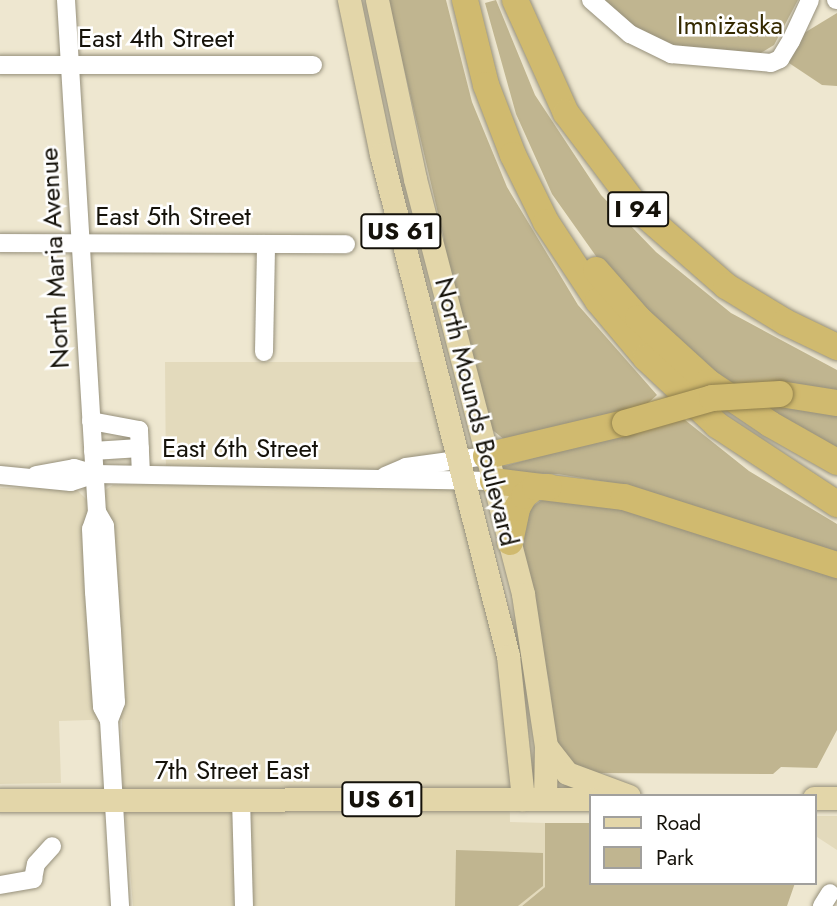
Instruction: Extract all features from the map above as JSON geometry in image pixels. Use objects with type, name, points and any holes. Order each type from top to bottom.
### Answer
[{"type":"highway","points":[[465,0],[486,85],[528,188],[580,276],[653,366],[746,446],[837,504]]},
{"type":"highway","name":"I 94","points":[[515,0],[566,113],[639,210],[726,286],[785,322],[837,347]]},
{"type":"highway","points":[[528,188],[620,299],[682,360],[770,424],[837,462]]},
{"type":"highway","points":[[476,469],[712,398],[780,394],[837,403]]},
{"type":"highway","points":[[476,469],[648,504],[837,565]]},
{"type":"highway","points":[[510,542],[517,508],[524,496],[535,487],[561,486]]},
{"type":"main road","name":"North Mounds Boulevard","points":[[349,0],[381,154],[476,469],[510,542],[535,656],[545,747],[534,799]]},
{"type":"main road","name":"North Mounds Boulevard","points":[[377,0],[476,469],[534,799]]},
{"type":"main road","points":[[545,747],[567,773],[624,794]]},
{"type":"main road","points":[[816,798],[837,797]]},
{"type":"main road","name":"7th Street East","points":[[0,800],[588,799]]},
{"type":"street","name":"North Maria Avenue","points":[[66,0],[97,512],[90,529],[102,707],[109,720],[120,906]]},
{"type":"street","points":[[592,0],[629,34],[671,54],[709,61],[771,63],[780,59],[810,0]]},
{"type":"street","name":"East 4th Street","points":[[0,65],[313,65]]},
{"type":"street","name":"East 5th Street","points":[[0,243],[346,244]]},
{"type":"street","points":[[264,352],[266,244]]},
{"type":"street","points":[[91,421],[132,425],[139,430],[141,474]]},
{"type":"street","points":[[93,451],[140,448]]},
{"type":"street","name":"East 6th Street","points":[[0,475],[36,475],[71,482],[95,474],[386,476],[401,468],[476,469]]},
{"type":"street","points":[[241,799],[244,906]]},
{"type":"street","points":[[0,885],[33,879],[36,864],[51,846]]},
{"type":"shaded area","points":[[165,362],[425,362],[496,649],[509,746],[510,822],[545,823],[545,887],[522,906],[133,906],[121,762],[122,719],[59,721],[61,783],[0,784],[0,488],[75,488],[88,501],[113,485],[166,485]]},
{"type":"shaded area","points":[[817,816],[837,816],[837,850],[816,836]]},
{"type":"green space","points":[[388,0],[446,0],[472,102],[507,187],[578,305],[657,395],[648,403],[578,425],[505,440],[490,428],[442,243],[444,239]]},
{"type":"green space","points":[[496,0],[535,95],[601,195],[656,252],[731,313],[837,370],[837,392],[793,383],[724,384],[603,266],[552,194],[516,114],[485,3]]},
{"type":"green space","name":"Imniżaska","points":[[601,0],[798,0],[774,45],[759,54],[692,51],[644,35]]},
{"type":"green space","points":[[837,13],[837,86],[822,85],[789,63],[791,41]]},
{"type":"green space","points":[[754,403],[837,414],[837,453]]},
{"type":"green space","points":[[680,416],[749,471],[837,524],[837,554],[619,484],[558,474],[504,473],[502,467]]},
{"type":"green space","points":[[548,496],[606,503],[837,577],[837,730],[817,768],[781,767],[773,774],[591,773],[575,767],[557,749],[549,682],[518,550],[529,509]]},
{"type":"green space","points":[[545,823],[588,823],[588,885],[794,885],[787,906],[522,906],[545,887]]},
{"type":"green space","points":[[456,850],[543,853],[543,886],[518,906],[455,906]]}]
